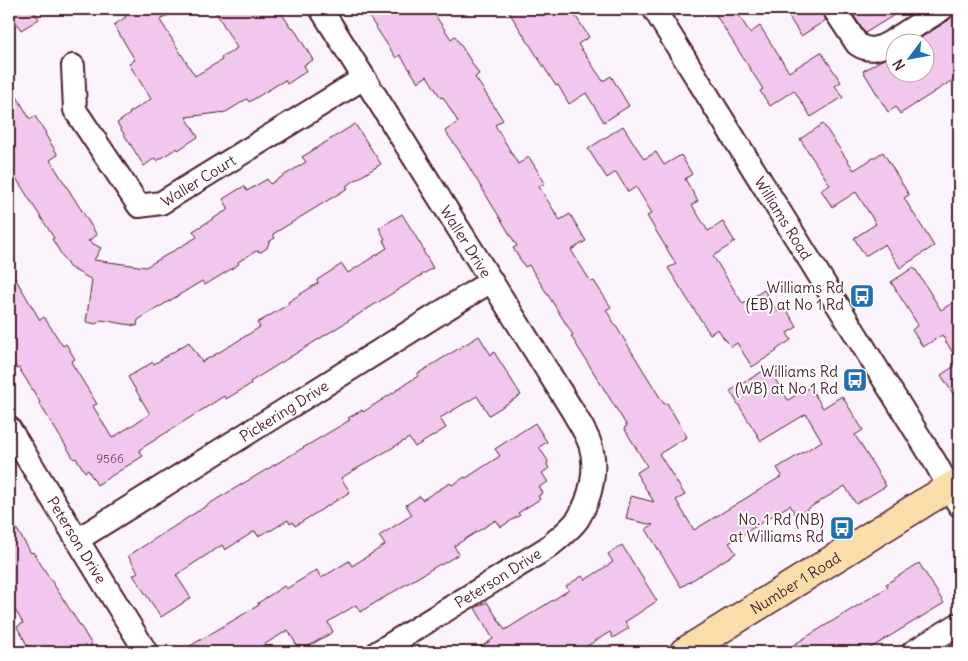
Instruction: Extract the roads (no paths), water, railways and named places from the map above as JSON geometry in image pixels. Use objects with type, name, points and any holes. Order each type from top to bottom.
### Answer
[{"type":"main road","name":"Number 1 Road","points":[[684,652],[956,492]]},
{"type":"street","name":"Waller Drive","points":[[322,9],[584,430],[593,458],[592,480]]},
{"type":"street","name":"Williams Road","points":[[654,9],[956,492]]},
{"type":"street","points":[[834,9],[857,44],[871,49],[882,46],[942,9]]},
{"type":"street","name":"Waller Court","points":[[73,66],[75,110],[139,206],[161,203],[364,78]]},
{"type":"street","name":"Pickering Drive","points":[[77,540],[491,281]]},
{"type":"street","name":"Peterson Drive","points":[[9,428],[146,652]]},
{"type":"street","name":"Peterson Drive","points":[[378,652],[547,548],[561,537],[577,520],[588,497],[592,480]]},
{"type":"street","points":[[913,652],[959,624]]},
{"type":"place","name":"Williams Rd (EB) at No 1 Rd","points":[[862,296]]},
{"type":"place","name":"Williams Rd (WB) at No 1 Rd","points":[[855,380]]},
{"type":"place","name":"No. 1 Rd (NB) at Williams Rd","points":[[842,528]]}]
